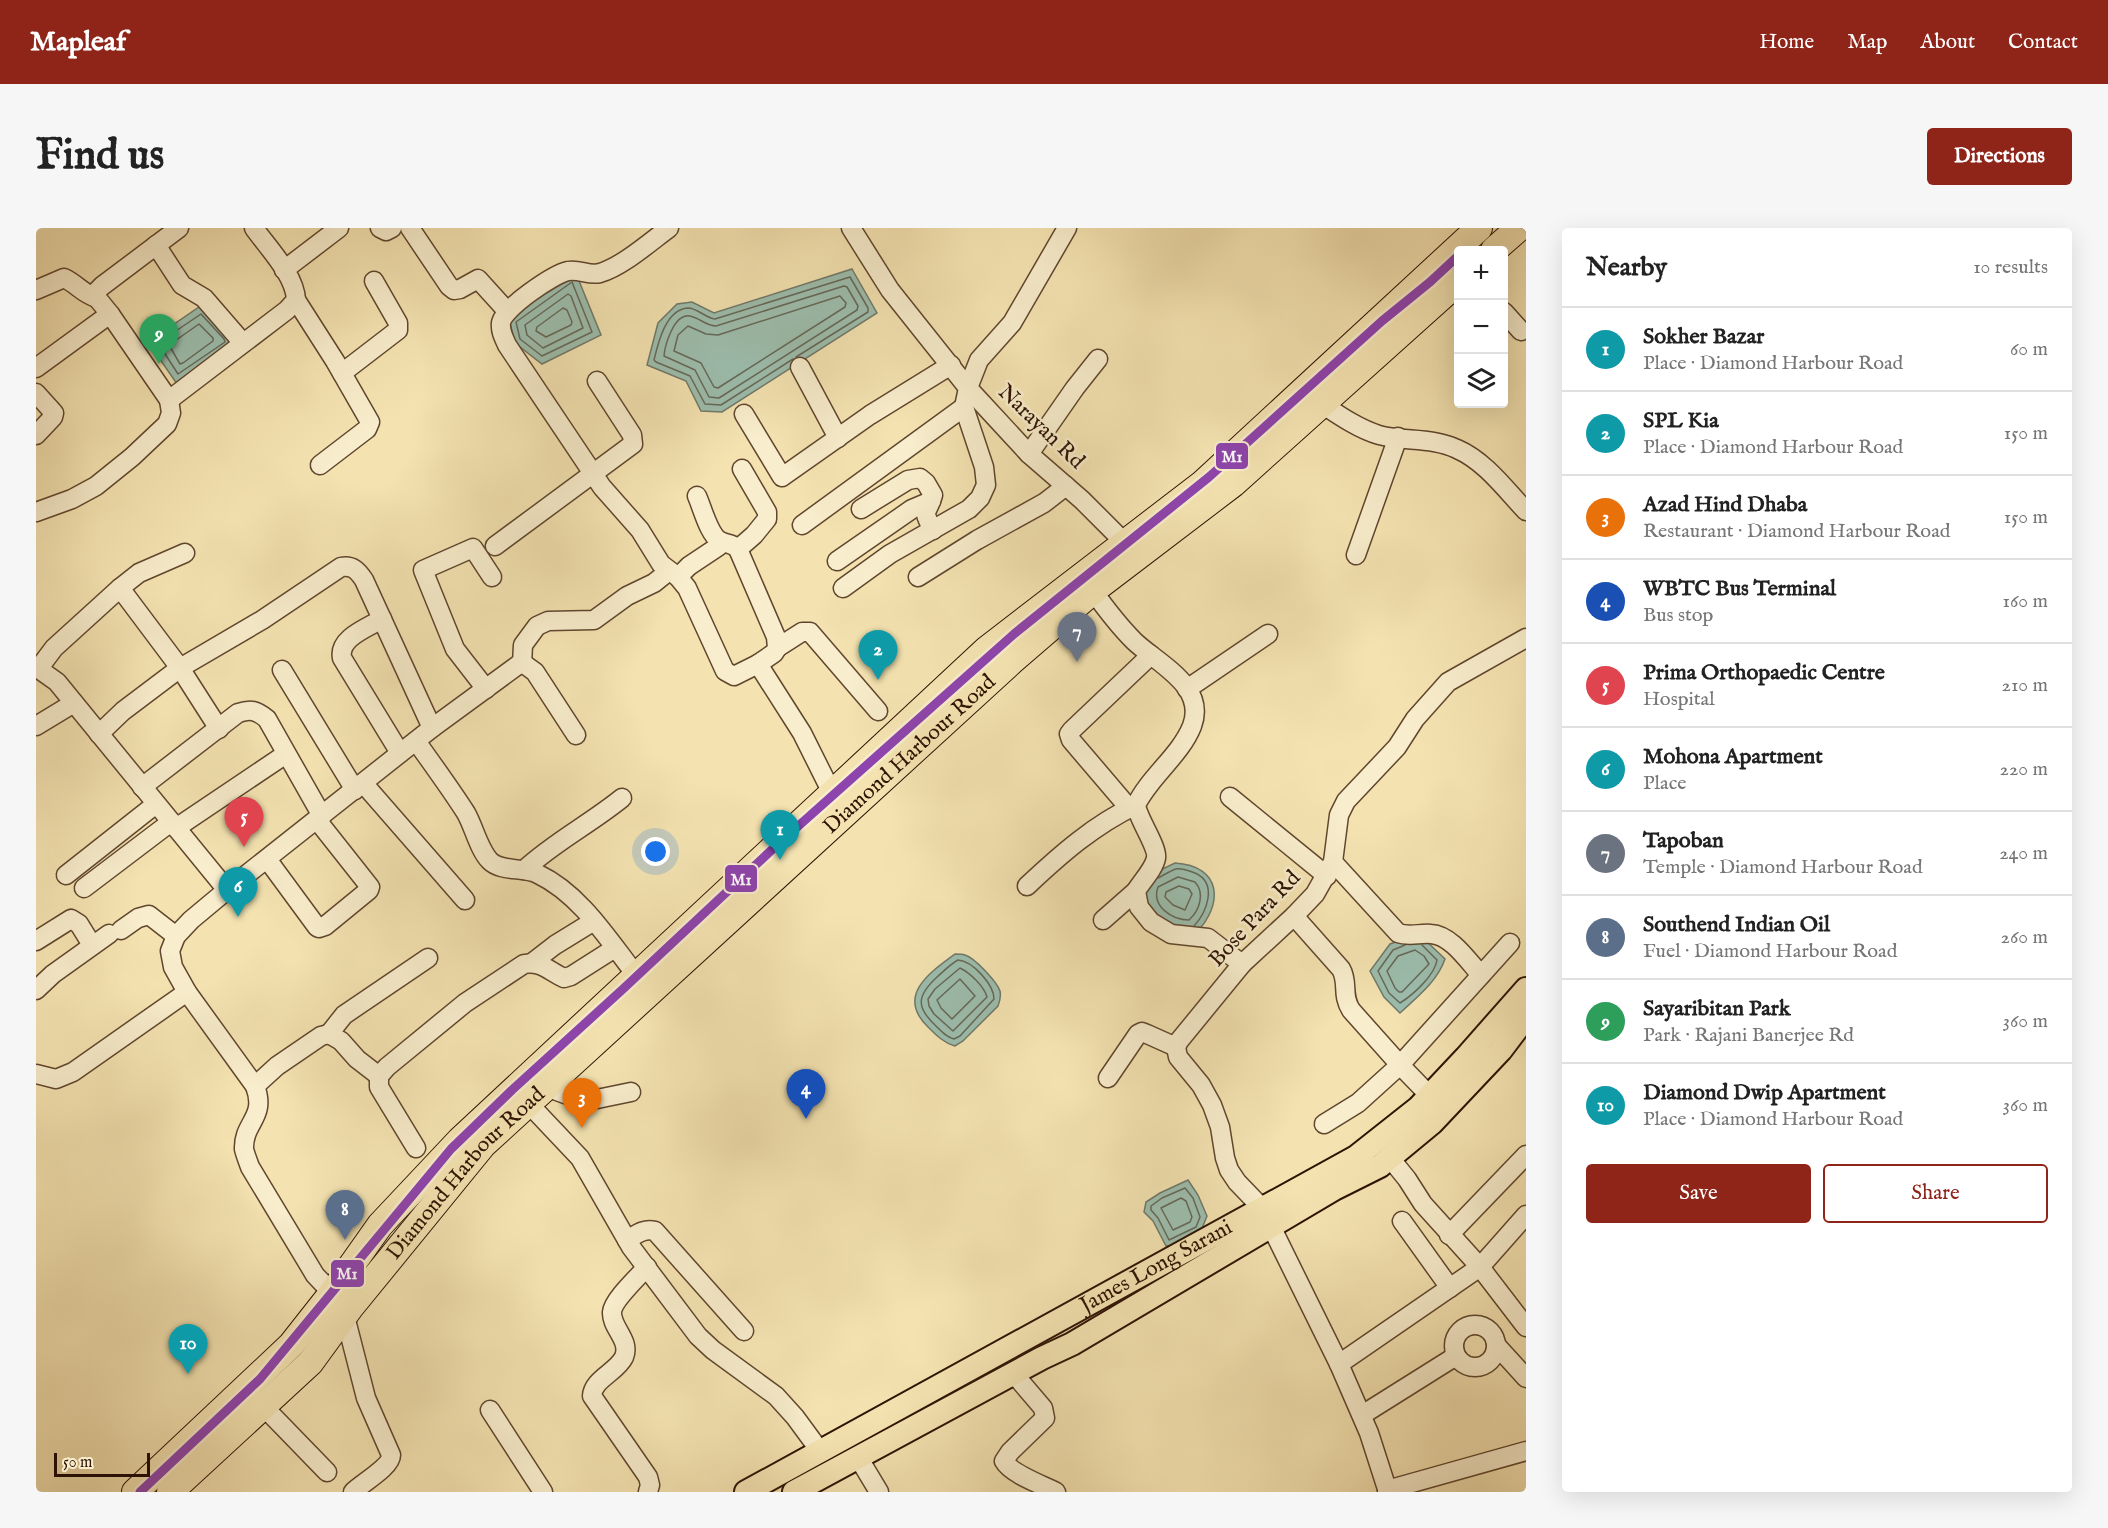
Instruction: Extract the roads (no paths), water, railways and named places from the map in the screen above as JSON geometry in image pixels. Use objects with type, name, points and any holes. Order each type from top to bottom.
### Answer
[{"type":"highway","name":"Diamond Harbour Road","points":[[173,1484],[291,1345],[332,1293],[380,1225],[460,1140],[636,975],[747,888],[1093,591],[1132,549],[1479,228]]},
{"type":"highway","points":[[1499,246],[1519,228]]},
{"type":"highway","name":"Diamond Harbour Road","points":[[135,1492],[173,1484],[263,1407],[310,1363],[345,1316],[483,1145],[537,1095],[747,888],[832,793],[987,649],[1132,549],[1233,484],[1454,286]]},
{"type":"main road","name":"James Long Sarani","points":[[746,1492],[1017,1343],[1267,1218],[1356,1157],[1418,1108],[1466,1058],[1526,989]]},
{"type":"main road","points":[[794,1492],[1072,1344],[1177,1283],[1233,1247],[1267,1218],[1380,1166],[1432,1123],[1501,1050],[1526,1017]]},
{"type":"main road","points":[[1017,1343],[1020,1371]]},
{"type":"street","points":[[97,298],[97,291],[102,285],[179,228]]},
{"type":"street","points":[[254,228],[296,290],[296,300],[370,422],[370,426],[320,465]]},
{"type":"street","points":[[284,270],[339,228]]},
{"type":"street","points":[[380,228],[386,231],[392,228]]},
{"type":"street","points":[[410,228],[449,286],[454,290],[460,289],[478,279],[507,311]]},
{"type":"street","points":[[669,228],[641,249],[602,273],[569,271],[559,274],[507,311],[501,322],[502,334],[507,345],[612,500],[640,530],[661,564],[687,588],[725,671],[734,676],[759,664],[777,648],[802,632],[810,632],[878,711]]},
{"type":"street","points":[[843,588],[890,554],[969,508],[980,498],[986,485],[984,467],[964,407],[968,388],[890,290],[851,228]]},
{"type":"street","name":"Narayan Rd","points":[[1067,228],[1012,322],[979,360],[968,388],[1029,454],[1132,549]]},
{"type":"street","points":[[156,245],[182,285],[204,298],[243,344]]},
{"type":"street","points":[[36,290],[64,278],[83,293],[97,298],[169,400],[171,413],[167,424],[132,457],[96,486],[72,499],[36,512]]},
{"type":"street","points":[[342,374],[398,330],[398,323],[374,281]]},
{"type":"street","points":[[169,400],[287,310],[296,300]]},
{"type":"street","points":[[36,369],[110,314]]},
{"type":"street","points":[[1508,317],[1521,331]]},
{"type":"street","points":[[1029,454],[1098,359]]},
{"type":"street","points":[[759,498],[782,477],[870,415],[951,365]]},
{"type":"street","points":[[800,367],[838,438]]},
{"type":"street","points":[[495,546],[630,448],[634,440],[597,381]]},
{"type":"street","points":[[36,393],[54,413],[36,435]]},
{"type":"street","points":[[1322,404],[1348,422],[1380,435],[1421,439],[1458,449],[1485,468],[1526,511]]},
{"type":"street","points":[[802,525],[964,407]]},
{"type":"street","points":[[744,414],[782,477]]},
{"type":"street","points":[[1356,555],[1398,437]]},
{"type":"street","points":[[738,549],[767,519],[767,513],[742,469]]},
{"type":"street","points":[[861,509],[914,478],[920,478],[933,495],[925,511],[933,530]]},
{"type":"street","points":[[918,577],[1044,503],[1066,486]]},
{"type":"street","points":[[697,496],[712,532],[720,541],[730,543],[738,549],[776,637],[777,648]]},
{"type":"street","points":[[837,561],[912,509],[931,501]]},
{"type":"street","points":[[522,664],[523,645],[537,626],[548,621],[594,620],[627,596],[689,566],[719,546],[720,541]]},
{"type":"street","points":[[486,689],[455,649],[423,570],[473,549],[492,577]]},
{"type":"street","points":[[185,553],[140,573],[120,588],[54,648],[37,668],[57,682],[227,890]]},
{"type":"street","points":[[99,734],[123,711],[180,668],[262,620],[341,567],[349,566],[357,570],[364,579],[432,728]]},
{"type":"street","points":[[120,588],[180,668],[219,729]]},
{"type":"street","points":[[1027,886],[1085,835],[1132,806],[1182,744],[1192,727],[1196,710],[1192,694],[1182,682],[1136,643],[1117,623],[1093,591]]},
{"type":"street","points":[[382,619],[344,643],[340,651],[342,658],[400,753]]},
{"type":"street","points":[[1188,689],[1268,634]]},
{"type":"street","points":[[1330,869],[1339,815],[1346,801],[1397,747],[1414,719],[1448,682],[1526,638]]},
{"type":"street","points":[[1103,920],[1136,891],[1153,865],[1156,856],[1155,847],[1132,806],[1071,740],[1070,734],[1151,655]]},
{"type":"street","points":[[759,664],[802,733],[832,793]]},
{"type":"street","points":[[353,1492],[385,1466],[391,1459],[391,1455],[366,1398],[345,1316],[332,1293],[315,1275],[250,1167],[244,1150],[246,1135],[259,1111],[259,1097],[255,1086],[187,992],[173,967],[170,951],[176,936],[191,920],[227,890],[432,728],[518,665],[530,667],[576,735]]},
{"type":"street","points":[[282,670],[359,787],[465,900]]},
{"type":"street","points":[[36,726],[74,703]]},
{"type":"street","points":[[142,787],[238,713],[249,710],[258,711],[267,719],[320,818],[370,887],[325,926],[319,928],[267,859]]},
{"type":"street","points":[[416,741],[466,814],[484,854],[492,863],[500,867],[537,873],[554,884],[594,921],[636,975]]},
{"type":"street","points":[[84,888],[174,825],[286,754]]},
{"type":"street","points":[[1230,797],[1330,869],[1398,933],[1405,936],[1440,935],[1450,942],[1480,975]]},
{"type":"street","points":[[524,870],[555,844],[598,818],[622,798]]},
{"type":"street","points":[[66,875],[156,804]]},
{"type":"street","name":"Bose Para Rd","points":[[1176,1047],[1242,964],[1294,916],[1314,894],[1330,869]]},
{"type":"street","points":[[1136,891],[1139,907],[1151,922],[1171,934],[1208,938],[1242,964]]},
{"type":"street","points":[[36,990],[92,945],[138,918],[148,915],[176,936]]},
{"type":"street","points":[[1294,916],[1341,969],[1345,976],[1346,1001],[1351,1010],[1430,1096]]},
{"type":"street","points":[[36,941],[71,920],[79,924],[92,945]]},
{"type":"street","points":[[416,1148],[379,1088],[379,1076],[465,1003],[512,971],[533,962],[549,949],[594,921]]},
{"type":"street","points":[[1324,1124],[1358,1103],[1400,1065],[1510,943]]},
{"type":"street","points":[[533,962],[545,966],[564,978],[571,976],[615,948]]},
{"type":"street","points":[[255,1086],[277,1066],[321,1036],[329,1034],[344,1015],[429,958]]},
{"type":"street","points":[[36,1074],[56,1079],[73,1072],[187,992]]},
{"type":"street","points":[[1108,1078],[1138,1034],[1142,1032],[1176,1047],[1178,1057],[1201,1085],[1212,1105],[1220,1127],[1229,1170],[1267,1218],[1339,1364],[1377,1453],[1387,1491],[1526,1451]]},
{"type":"street","points":[[329,1034],[341,1041],[357,1059],[379,1076]]},
{"type":"street","points":[[537,1095],[597,1099],[631,1092]]},
{"type":"street","points":[[537,1095],[580,1158],[627,1240],[698,1336],[713,1350],[776,1396],[820,1451]]},
{"type":"street","points":[[1449,1235],[1526,1155]]},
{"type":"street","points":[[1390,1158],[1423,1204],[1480,1267],[1522,1322],[1495,1340]]},
{"type":"street","points":[[1339,1364],[1480,1267],[1526,1215]]},
{"type":"street","points":[[1402,1221],[1450,1288]]},
{"type":"street","points":[[627,1240],[642,1231],[655,1232],[744,1331]]},
{"type":"street","points":[[647,1267],[616,1303],[612,1312],[626,1346],[626,1354],[621,1363],[596,1385],[592,1390],[592,1396],[648,1477],[650,1485],[648,1492]]},
{"type":"street","points":[[1495,1340],[1494,1357],[1486,1365],[1475,1368],[1464,1365],[1456,1356],[1453,1346],[1456,1335],[1464,1327],[1475,1324],[1485,1327],[1526,1378]]},
{"type":"street","points":[[1362,1415],[1456,1356]]},
{"type":"street","points":[[1020,1371],[1043,1408],[1045,1418],[1010,1452],[1004,1461],[1014,1471],[1056,1492]]},
{"type":"street","points":[[263,1407],[327,1472]]},
{"type":"street","points":[[490,1410],[543,1492]]},
{"type":"street","points":[[858,1457],[879,1492]]},
{"type":"water","points":[[852,269],[877,313],[722,412],[701,411],[686,381],[647,365],[658,323],[677,304],[692,302],[714,313]]},
{"type":"water","points":[[575,271],[601,335],[542,364],[515,343],[509,319]]},
{"type":"water","points":[[202,305],[235,343],[177,384],[148,342]]},
{"type":"water","points":[[1175,863],[1202,871],[1210,879],[1214,888],[1211,910],[1196,933],[1181,933],[1148,913],[1142,891],[1156,872]]},
{"type":"water","points":[[1419,934],[1445,959],[1432,982],[1400,1013],[1384,997],[1370,971],[1390,944]]},
{"type":"water","points":[[955,954],[965,955],[980,965],[995,982],[1000,991],[1000,1000],[998,1006],[955,1046],[944,1041],[928,1027],[919,1016],[915,1005],[916,995],[927,977]]},
{"type":"water","points":[[1188,1180],[1198,1195],[1207,1216],[1201,1231],[1175,1245],[1166,1246],[1153,1221],[1144,1212],[1146,1202]]},
{"type":"place","name":"Sayaribitan Park","points":[[159,364]]},
{"type":"place","name":"Tapoban","points":[[1077,662]]},
{"type":"place","name":"SPL Kia","points":[[878,680]]},
{"type":"place","name":"Prima Orthopaedic Centre","points":[[244,847]]},
{"type":"place","name":"Sokher Bazar","points":[[780,860]]},
{"type":"place","name":"Mohona Apartment","points":[[238,917]]},
{"type":"place","name":"WBTC Bus Terminal","points":[[806,1119]]},
{"type":"place","name":"Azad Hind Dhaba","points":[[582,1128]]},
{"type":"place","name":"Southend Indian Oil","points":[[345,1240]]},
{"type":"place","name":"Diamond Dwip Apartment","points":[[188,1374]]}]
